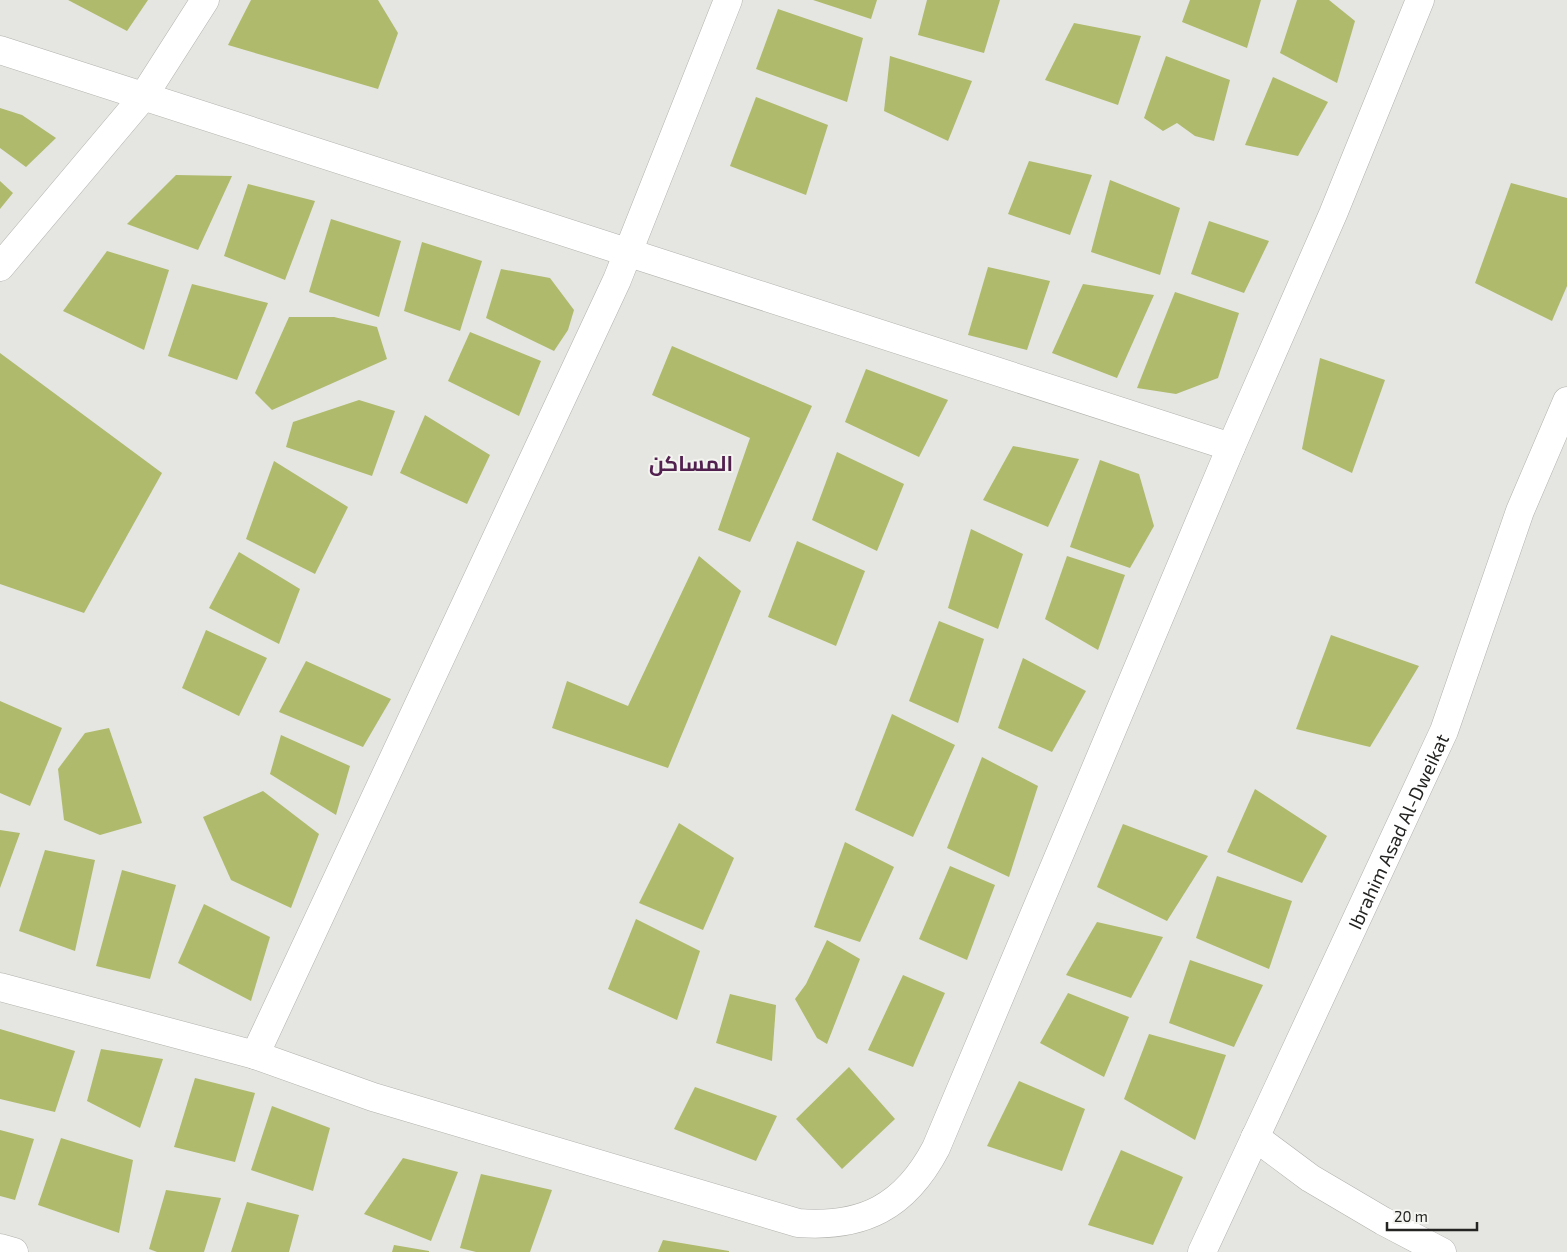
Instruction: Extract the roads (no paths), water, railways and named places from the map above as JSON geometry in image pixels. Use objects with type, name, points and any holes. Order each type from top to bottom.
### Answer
[{"type":"street","points":[[0,267],[143,97],[205,0]]},
{"type":"street","points":[[255,1055],[617,280],[626,253],[728,0]]},
{"type":"street","points":[[0,987],[255,1055],[373,1097],[798,1223],[820,1225],[862,1218],[881,1209],[899,1197],[914,1183],[927,1166],[936,1148],[1231,447],[1333,214],[1420,0]]},
{"type":"street","points":[[0,50],[1231,447]]},
{"type":"street","name":"Ibrahim Asad Al-Dweikat","points":[[1202,1252],[1444,732],[1520,511],[1567,401]]},
{"type":"street","points":[[1255,1137],[1310,1178],[1383,1221],[1442,1252]]},
{"type":"street","points":[[0,1248],[14,1252]]},
{"type":"district","name":"المساكن","points":[[691,462]]}]
